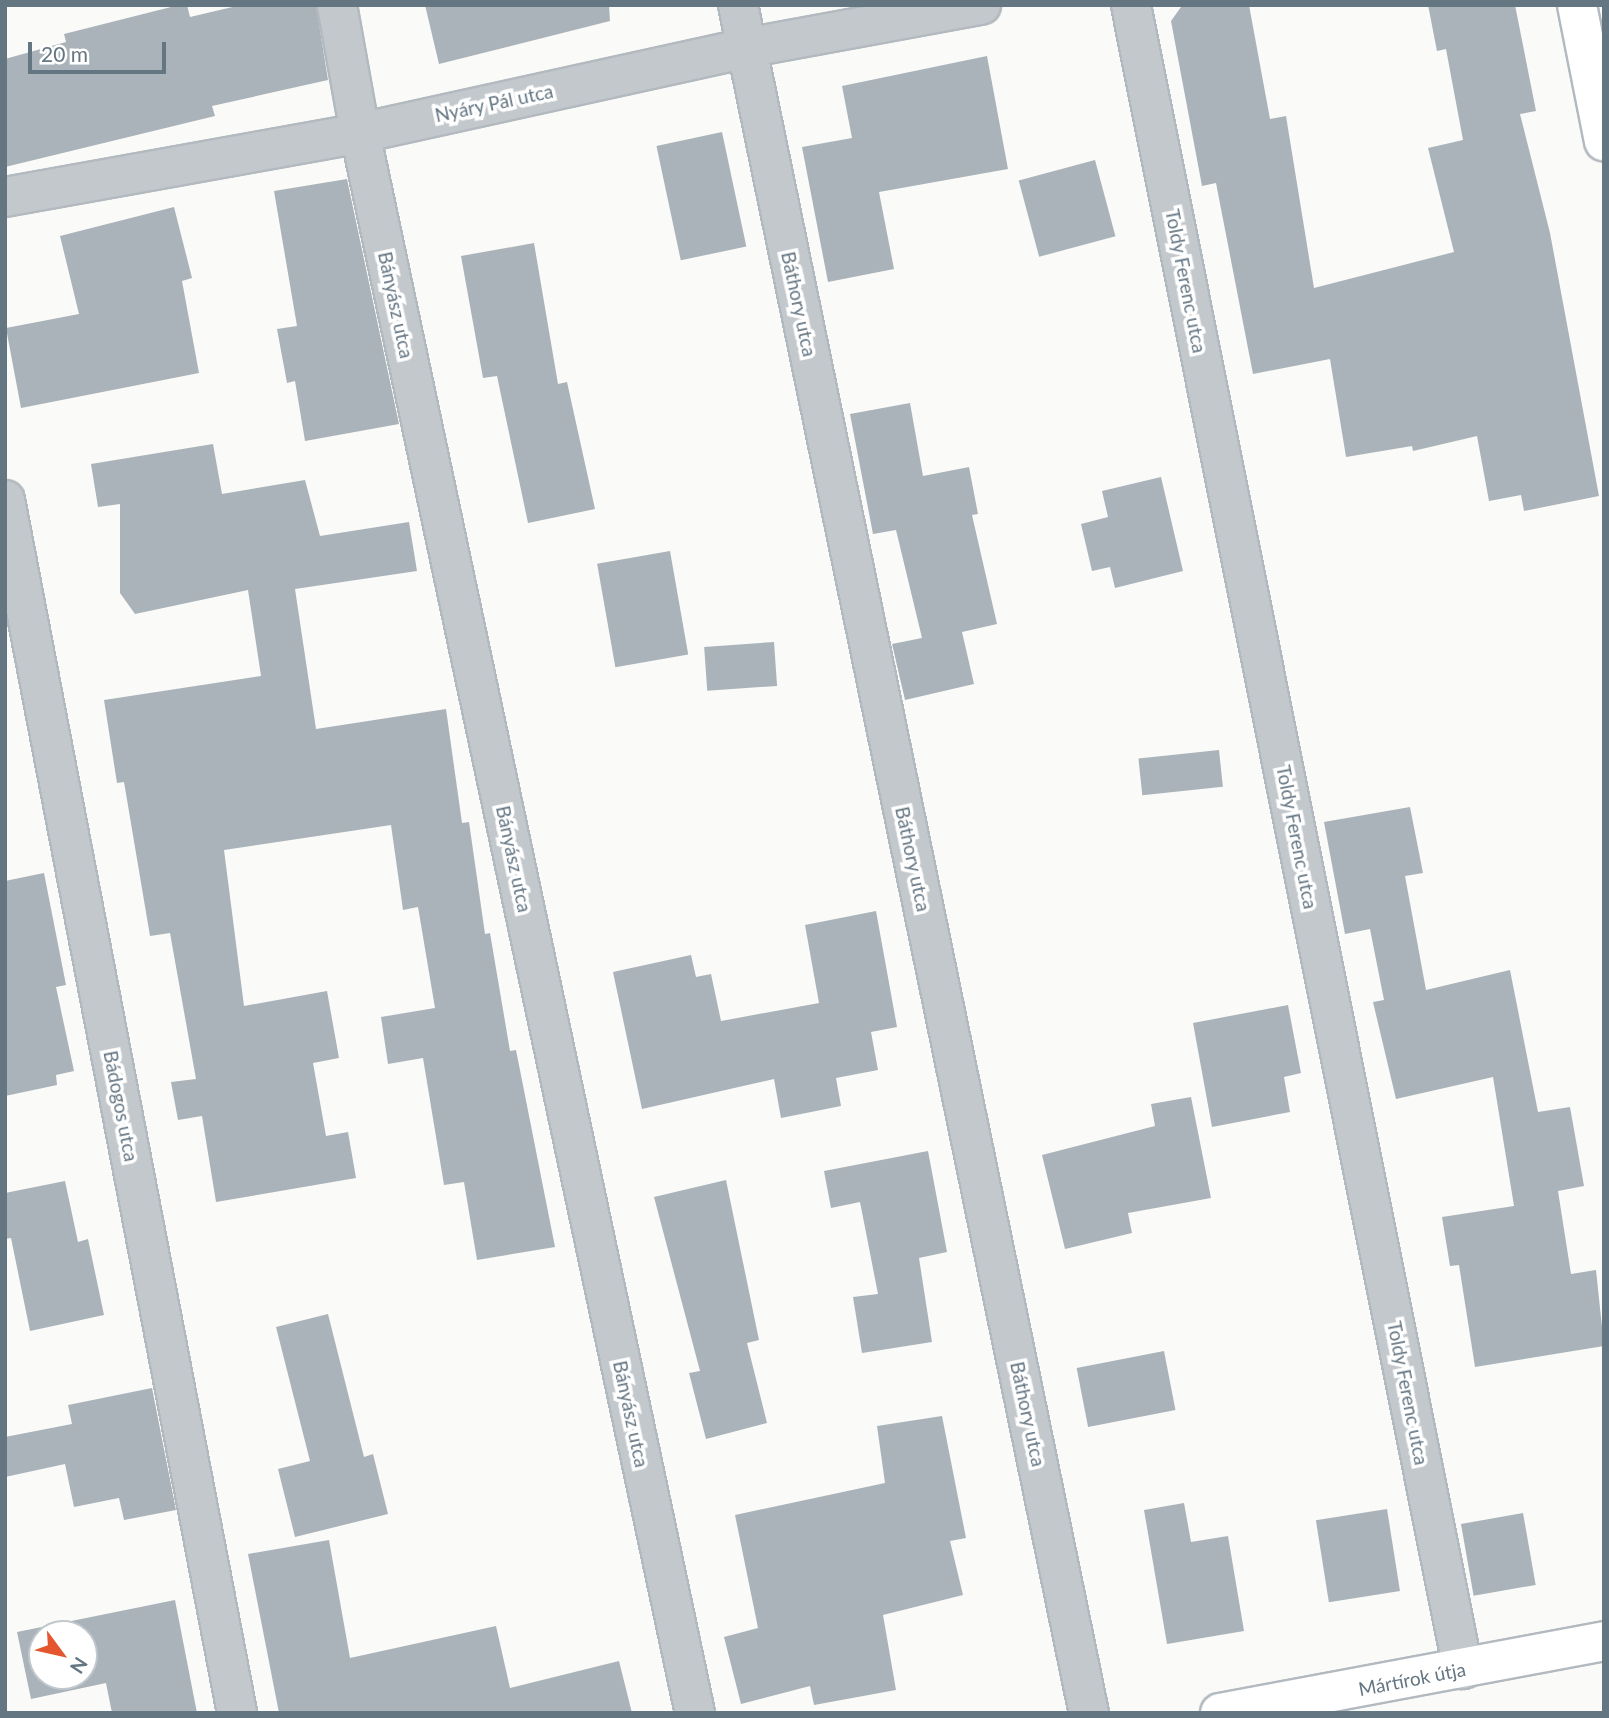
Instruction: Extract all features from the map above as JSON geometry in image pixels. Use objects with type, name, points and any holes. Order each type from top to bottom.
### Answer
[{"type":"street","name":"Bányász utca","points":[[337,5],[360,132],[695,1713]]},
{"type":"street","name":"Báthory utca","points":[[738,5],[1089,1713]]},
{"type":"street","name":"Nyáry Pál utca","points":[[5,197],[360,132],[746,48],[981,5]]},
{"type":"street","name":"Toldy Ferenc utca","points":[[1131,5],[1463,1669]]},
{"type":"street","points":[[1577,5],[1604,141]]},
{"type":"street","name":"Bádogos utca","points":[[5,500],[237,1713]]},
{"type":"street","name":"Mártírok útja","points":[[1220,1713],[1321,1705],[1463,1669],[1604,1641]]},
{"type":"building","points":[[187,5],[190,17],[241,5],[316,5],[328,80],[212,106],[215,116],[5,167],[5,59],[66,42],[64,34]]},
{"type":"building","points":[[425,5],[609,5],[610,21],[439,64]]},
{"type":"building","points":[[1249,5],[1270,119],[1286,116],[1314,288],[1454,252],[1428,148],[1463,140],[1446,49],[1437,51],[1428,5],[1515,5],[1536,111],[1520,114],[1550,233],[1599,496],[1524,511],[1521,495],[1489,501],[1477,436],[1413,451],[1412,446],[1346,457],[1330,359],[1253,374],[1216,183],[1202,186],[1171,21],[1181,7]]},
{"type":"building","points":[[987,56],[1008,169],[879,192],[894,269],[828,282],[802,147],[852,138],[842,86]]},
{"type":"building","points":[[722,132],[746,246],[681,260],[656,146]]},
{"type":"building","points":[[1095,160],[1115,236],[1039,257],[1019,180]]},
{"type":"building","points":[[347,179],[399,424],[305,441],[295,381],[287,383],[277,329],[297,326],[274,191]]},
{"type":"building","points":[[174,207],[192,278],[182,281],[199,373],[21,408],[6,328],[79,314],[60,236]]},
{"type":"building","points":[[534,243],[558,384],[567,382],[595,509],[528,523],[497,376],[483,378],[461,256]]},
{"type":"building","points":[[910,403],[923,476],[969,467],[978,514],[972,515],[997,624],[962,632],[974,684],[905,700],[892,644],[922,638],[896,530],[873,534],[850,414]]},
{"type":"building","points":[[213,444],[222,494],[305,480],[320,536],[409,522],[417,571],[295,589],[316,729],[446,709],[462,823],[469,822],[485,934],[490,933],[510,1051],[516,1050],[555,1247],[477,1260],[464,1182],[444,1185],[423,1058],[388,1064],[381,1017],[435,1008],[418,907],[403,910],[391,825],[224,850],[244,1006],[327,991],[339,1058],[313,1063],[326,1136],[348,1132],[356,1178],[216,1202],[202,1116],[178,1120],[171,1082],[196,1079],[170,933],[150,936],[124,782],[117,783],[104,700],[261,676],[248,590],[135,614],[120,593],[120,504],[98,507],[91,464]]},
{"type":"building","points":[[1161,477],[1183,571],[1115,588],[1110,567],[1092,571],[1081,524],[1108,517],[1102,491]]},
{"type":"building","points":[[670,551],[688,654],[615,667],[597,564]]},
{"type":"building","points":[[774,642],[777,686],[707,691],[704,647]]},
{"type":"building","points":[[1219,750],[1223,787],[1142,795],[1138,758]]},
{"type":"building","points":[[1410,807],[1423,873],[1405,876],[1426,990],[1510,970],[1538,1112],[1570,1107],[1584,1186],[1558,1191],[1571,1274],[1596,1270],[1604,1346],[1475,1367],[1459,1265],[1450,1266],[1442,1217],[1514,1206],[1493,1077],[1396,1099],[1373,1002],[1384,1000],[1370,929],[1345,934],[1324,822]]},
{"type":"building","points":[[44,873],[66,985],[56,987],[74,1071],[56,1075],[57,1085],[5,1096],[5,881]]},
{"type":"building","points":[[876,911],[897,1027],[871,1032],[878,1070],[836,1078],[841,1106],[781,1118],[774,1079],[642,1109],[613,972],[691,955],[696,977],[711,974],[721,1021],[819,1003],[805,925]]},
{"type":"building","points":[[1288,1005],[1301,1073],[1284,1077],[1290,1112],[1212,1127],[1193,1023]]},
{"type":"building","points":[[1191,1097],[1211,1198],[1128,1213],[1132,1233],[1065,1249],[1042,1155],[1155,1126],[1151,1104]]},
{"type":"building","points":[[928,1151],[947,1252],[919,1258],[932,1342],[862,1353],[853,1297],[878,1294],[860,1202],[831,1208],[824,1171]]},
{"type":"building","points":[[726,1180],[759,1340],[747,1343],[767,1423],[706,1439],[689,1373],[700,1371],[654,1197]]},
{"type":"building","points":[[65,1181],[78,1242],[88,1239],[104,1315],[30,1331],[11,1238],[5,1239],[5,1193]]},
{"type":"building","points":[[328,1314],[364,1457],[373,1454],[388,1514],[295,1537],[278,1469],[310,1461],[276,1327]]},
{"type":"building","points":[[1164,1351],[1175,1410],[1088,1427],[1077,1368]]},
{"type":"building","points":[[152,1388],[176,1510],[124,1520],[119,1498],[74,1507],[65,1464],[5,1477],[5,1437],[72,1424],[68,1405]]},
{"type":"building","points":[[942,1416],[966,1538],[950,1541],[963,1595],[883,1615],[896,1690],[814,1705],[810,1686],[741,1704],[724,1637],[758,1628],[735,1515],[885,1483],[877,1426]]},
{"type":"building","points":[[1184,1503],[1191,1542],[1228,1536],[1244,1631],[1167,1644],[1144,1510]]},
{"type":"building","points":[[1387,1509],[1400,1591],[1329,1602],[1316,1520]]},
{"type":"building","points":[[1523,1513],[1536,1585],[1474,1596],[1461,1524]]},
{"type":"building","points":[[329,1540],[350,1658],[496,1626],[510,1688],[619,1661],[632,1713],[279,1713],[248,1554]]},
{"type":"building","points":[[175,1600],[197,1713],[112,1713],[106,1683],[98,1685],[98,1620],[76,1620]]},
{"type":"building","points":[[28,1630],[28,1685],[17,1632]]},
{"type":"building","points":[[29,1690],[73,1690],[31,1699]]}]
